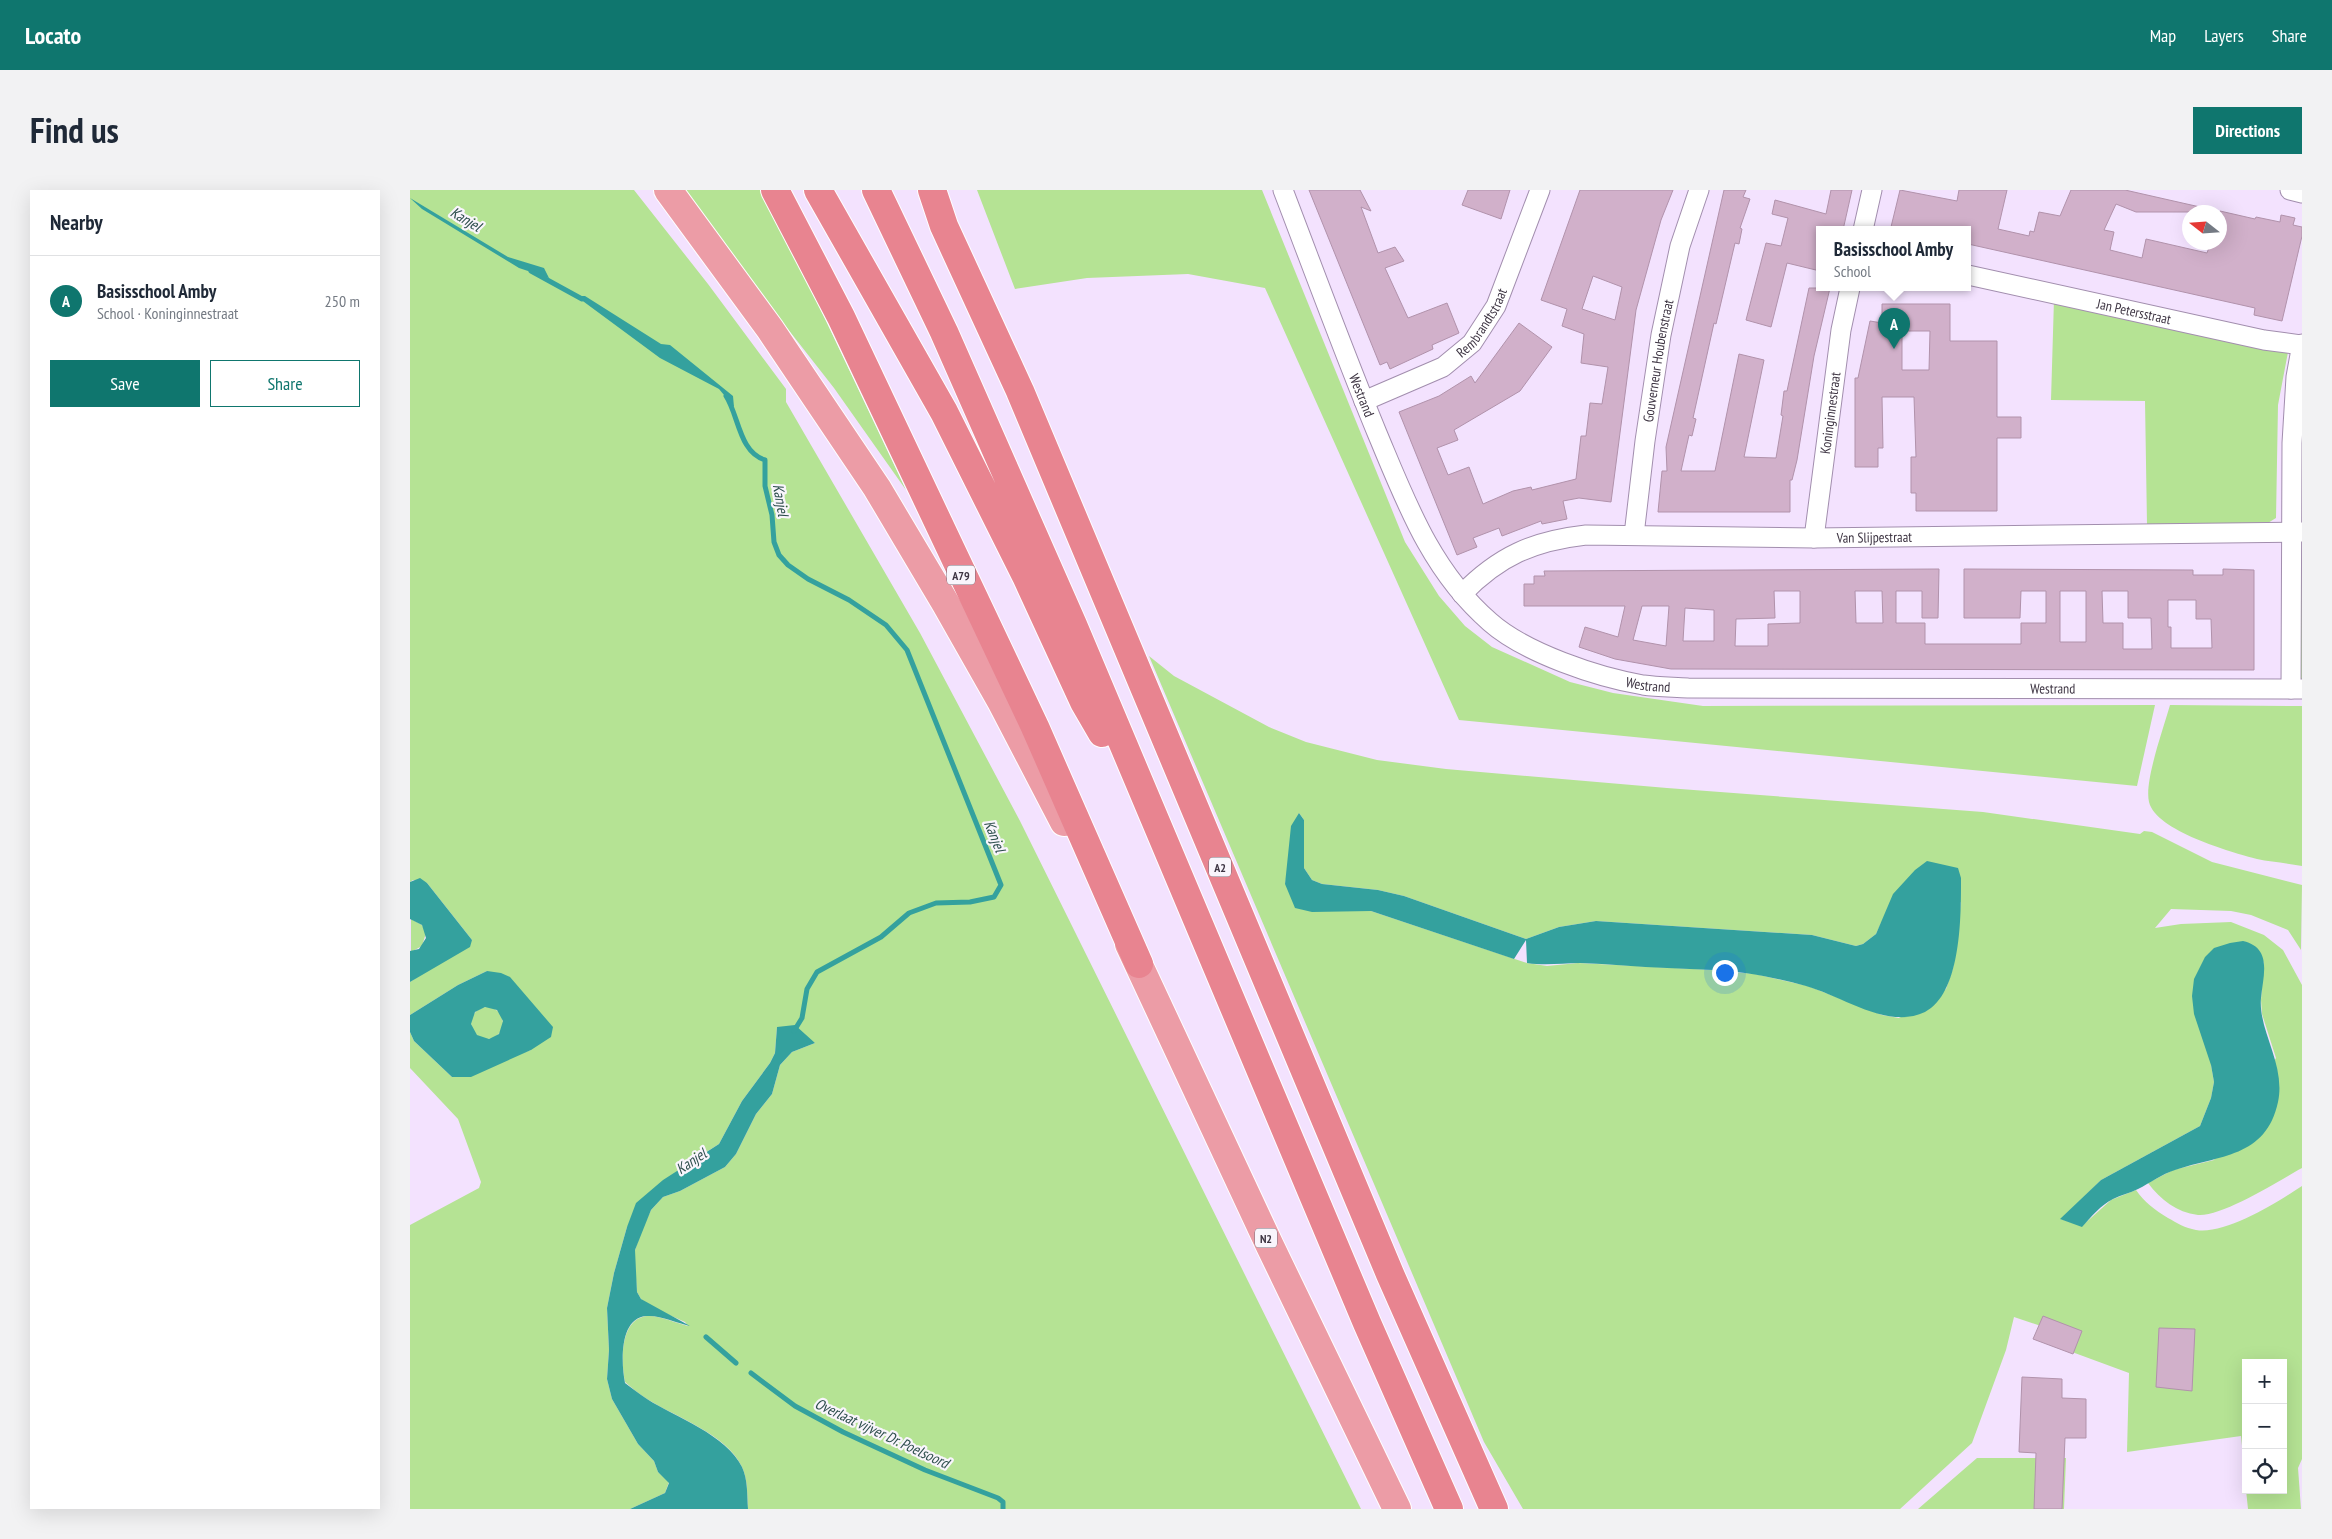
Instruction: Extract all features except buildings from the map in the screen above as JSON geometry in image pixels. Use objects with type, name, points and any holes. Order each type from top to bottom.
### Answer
[{"type":"highway","name":"N2","points":[[659,190],[698,233]]},
{"type":"highway","name":"N2","points":[[668,190],[770,329],[877,488],[1001,701],[1139,964],[1270,1246],[1397,1509]]},
{"type":"highway","name":"A79","points":[[775,190],[841,318],[1035,728],[1139,964]]},
{"type":"highway","points":[[818,190],[944,412],[1026,576],[1084,702],[1169,855]]},
{"type":"highway","points":[[876,190],[948,340],[1073,625],[1367,1323],[1449,1509]]},
{"type":"highway","name":"A2","points":[[922,190],[944,226],[1020,391],[1386,1264],[1494,1509]]},
{"type":"highway","points":[[932,190],[944,226]]},
{"type":"street","name":"Westrand","points":[[1283,190],[1364,401],[1418,529],[1438,562],[1462,594],[1491,623],[1524,644],[1562,661],[1608,677],[1644,685],[1697,688],[2297,689]]},
{"type":"street","name":"Rembrandtstraat","points":[[1364,401],[1444,367],[1472,343],[1496,306],[1540,190]]},
{"type":"street","name":"Gouverneur Houbenstraat","points":[[1634,535],[1645,442],[1661,335],[1680,246],[1699,190]]},
{"type":"street","points":[[1863,226],[1872,190]]},
{"type":"street","points":[[2290,190],[2302,193]]},
{"type":"street","name":"Jan Petersstraat","points":[[1971,275],[2264,340],[2302,345]]},
{"type":"street","name":"Koninginnestraat","points":[[1814,538],[1841,330],[1849,291]]},
{"type":"street","points":[[2297,689],[2297,532],[2294,415],[2296,377],[2302,345]]},
{"type":"street","name":"Van Slijpestraat","points":[[1462,594],[1482,574],[1509,556],[1534,545],[1560,538],[1586,535],[1814,538],[2297,532]]},
{"type":"shaded area","points":[[410,190],[634,190],[708,284],[786,389],[786,402],[920,633],[1020,821],[1361,1509],[748,1509],[745,1477],[735,1455],[713,1436],[647,1399],[625,1382],[623,1354],[627,1333],[631,1325],[638,1319],[647,1316],[657,1317],[688,1326],[685,1322],[651,1307],[641,1299],[637,1292],[635,1250],[651,1210],[663,1197],[680,1191],[725,1167],[736,1154],[756,1114],[772,1094],[780,1065],[792,1052],[815,1043],[777,1027],[775,1053],[770,1063],[742,1101],[719,1144],[700,1156],[627,1227],[614,1273],[607,1308],[609,1350],[607,1379],[612,1399],[638,1444],[654,1461],[658,1472],[669,1482],[665,1493],[630,1509],[410,1509],[410,1225],[479,1188],[481,1182],[458,1119],[410,1068],[410,1032],[414,1041],[452,1077],[531,1050],[487,971],[458,985],[410,1015],[410,982],[472,940],[427,883],[413,880],[410,882]]},
{"type":"shaded area","points":[[679,190],[764,190],[906,490],[834,388]]},
{"type":"shaded area","points":[[977,190],[1262,190],[1405,542],[1439,596],[1465,626],[1492,647],[1570,682],[1613,693],[1703,706],[2155,705],[2137,786],[1459,720],[1265,288],[1188,274],[1087,278],[1015,289]]},
{"type":"shaded area","points":[[410,198],[508,257],[544,268],[549,278],[519,268],[422,209]]},
{"type":"shaded area","points":[[576,296],[585,296],[661,344],[670,345],[733,396],[734,407],[719,389],[660,358]]},
{"type":"shaded area","points":[[2054,299],[2288,352],[2278,405],[2276,518],[2263,526],[2147,524],[2145,401],[2051,400]]},
{"type":"shaded area","points":[[2302,352],[2302,683],[2298,683]]},
{"type":"shaded area","points":[[1149,656],[1174,676],[1269,727],[1306,742],[1377,760],[1446,769],[1667,788],[1983,812],[2140,834],[2144,831],[2152,832],[2212,862],[2302,885],[2301,950],[2288,930],[2251,915],[2231,911],[2171,909],[2155,928],[2181,924],[2231,922],[2264,935],[2283,950],[2302,985],[2302,1168],[2236,1204],[2208,1214],[2198,1215],[2176,1208],[2158,1195],[2148,1183],[2173,1170],[2214,1160],[2276,1058],[2262,1014],[2261,1000],[2264,961],[2211,1065],[2214,1082],[2211,1098],[2200,1126],[2101,1180],[2061,1219],[2082,1226],[2111,1200],[2136,1190],[2150,1206],[2175,1222],[2196,1230],[2208,1230],[2251,1216],[2302,1186],[2302,1459],[2298,1468],[2301,1509],[2248,1509],[2246,1494],[2287,1494],[2287,1359],[2242,1359],[2242,1446],[2241,1436],[2127,1452],[2129,1373],[2034,1338],[2041,1326],[2014,1317],[2006,1350],[1972,1443],[1900,1509],[1523,1509],[1484,1442]],"holes":[[[1299,813],[1304,820],[1304,868],[1312,880],[1322,884],[1378,890],[1404,896],[1526,939],[1559,927],[1596,921],[1812,935],[1856,946],[1863,944],[1876,934],[1881,923],[1961,902],[1953,968],[1946,989],[1899,1018],[1882,1015],[1808,986],[1755,974],[1578,963],[1547,966],[1527,963],[1371,911],[1351,911],[1285,884]]]},
{"type":"shaded area","points":[[2170,705],[2302,706],[2302,866],[2257,859],[2213,846],[2179,831],[2165,822],[2155,812],[2149,802],[2149,781]]},
{"type":"shaded area","points":[[1299,813],[1304,820],[1304,868],[1312,880],[1322,884],[1378,890],[1404,896],[1526,939],[1559,927],[1596,921],[1812,935],[1856,946],[1863,944],[1876,934],[1893,894],[1915,870],[1927,861],[1958,868],[1961,878],[1961,911],[1953,971],[1946,988],[1937,1002],[1925,1012],[1911,1016],[1896,1017],[1865,1010],[1806,986],[1760,975],[1725,971],[1591,963],[1527,963],[1526,940],[1514,959],[1371,911],[1312,912],[1295,908],[1285,884],[1291,826]]},
{"type":"shaded area","points":[[420,878],[427,883],[472,940],[470,947],[410,982],[410,951],[419,949],[426,938],[422,925],[410,919],[410,882]]},
{"type":"shaded area","points":[[411,919],[422,925],[426,933],[422,946],[411,952]]},
{"type":"shaded area","points":[[2243,941],[2259,950],[2262,956],[2264,972],[2261,1010],[2278,1074],[2278,1102],[2272,1120],[2263,1134],[2252,1144],[2238,1151],[2224,1157],[2170,1172],[2138,1189],[2113,1199],[2100,1208],[2082,1227],[2060,1219],[2101,1180],[2200,1126],[2211,1098],[2214,1082],[2211,1065],[2194,1014],[2192,996],[2194,979],[2205,957],[2214,948]]},
{"type":"shaded area","points":[[487,971],[501,973],[510,977],[553,1027],[551,1037],[531,1050],[471,1077],[452,1077],[414,1041],[410,1032],[410,1015],[458,985]],"holes":[[[485,1007],[497,1010],[503,1021],[499,1034],[489,1039],[477,1035],[471,1024],[475,1012]]]},
{"type":"shaded area","points":[[487,1007],[493,1008],[498,1012],[502,1017],[502,1029],[498,1034],[493,1038],[487,1039],[481,1038],[476,1034],[472,1029],[471,1023],[472,1017],[476,1012],[481,1008]]},
{"type":"shaded area","points":[[795,1025],[815,1043],[792,1052],[780,1065],[772,1094],[756,1114],[736,1154],[725,1167],[680,1191],[663,1197],[651,1210],[635,1250],[637,1292],[641,1299],[690,1326],[657,1317],[647,1316],[638,1318],[631,1324],[624,1342],[623,1364],[625,1383],[647,1399],[713,1436],[725,1445],[742,1467],[747,1488],[748,1509],[630,1509],[665,1493],[669,1483],[658,1472],[654,1461],[638,1444],[612,1399],[607,1379],[609,1350],[607,1308],[614,1273],[627,1227],[636,1203],[663,1180],[719,1144],[742,1101],[770,1063],[775,1053],[777,1027]]},
{"type":"shaded area","points":[[1977,1458],[2066,1458],[2064,1509],[1918,1509]]},
{"type":"waterway","name":"Kanjel","points":[[531,271],[582,299]]},
{"type":"waterway","name":"Kanjel","points":[[726,396],[745,442],[756,456],[765,460],[765,486],[772,515],[774,542],[779,555],[788,565],[808,579],[849,600],[886,625],[907,650],[1001,885],[994,897],[970,902],[936,903],[909,913],[881,937],[817,972],[807,989],[802,1018],[794,1031]]},
{"type":"waterway","name":"Overlaat vijver Dr. Poelsoord","points":[[706,1337],[736,1363]]},
{"type":"waterway","name":"Overlaat vijver Dr. Poelsoord","points":[[751,1373],[795,1406],[843,1432],[925,1470],[998,1498],[1003,1502],[1003,1509]]},
{"type":"place","name":"Basisschool Amby","points":[[1894,349]]}]
